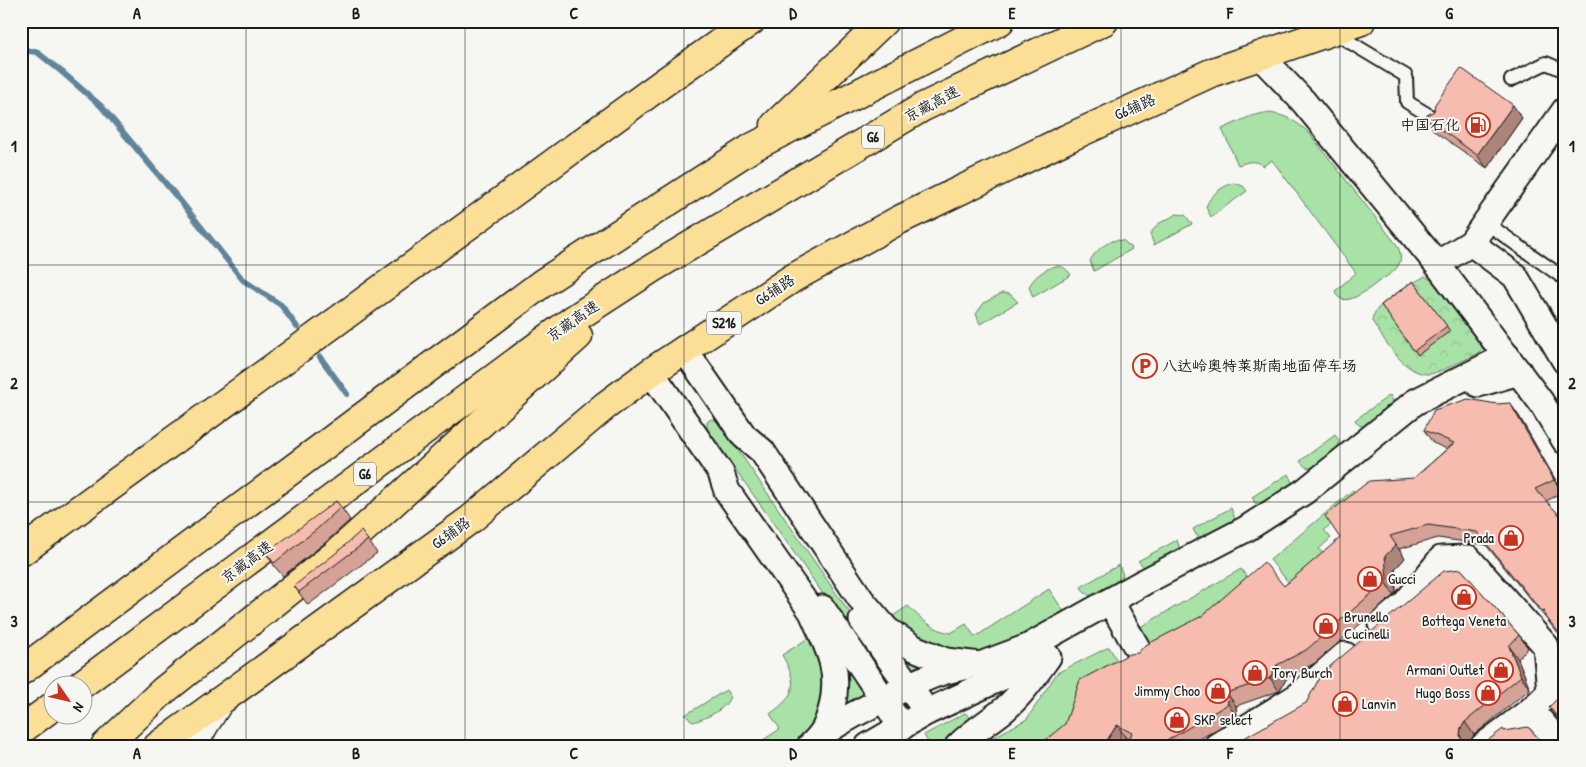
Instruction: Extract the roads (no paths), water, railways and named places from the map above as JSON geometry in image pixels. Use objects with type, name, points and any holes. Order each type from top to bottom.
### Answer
[{"type":"main road","points":[[21,552],[647,94],[751,21]]},
{"type":"main road","points":[[753,147],[884,21]]},
{"type":"main road","points":[[21,671],[544,282],[753,147],[1000,21]]},
{"type":"main road","name":"京藏高速","points":[[92,677],[574,319],[651,269],[923,106],[1104,21]]},
{"type":"main road","name":"G6辅路","points":[[158,746],[471,519],[605,406],[651,372],[794,278],[899,220],[1066,139],[1213,72],[1361,21]]},
{"type":"main road","points":[[105,746],[163,691],[336,554],[651,269]]},
{"type":"main road","points":[[21,730],[42,714]]},
{"type":"street","points":[[1260,56],[1303,101],[1437,264],[1542,402],[1565,441]]},
{"type":"street","points":[[1437,264],[1471,243],[1565,110]]},
{"type":"street","points":[[1471,243],[1514,276],[1565,360]]},
{"type":"street","points":[[684,350],[744,436],[762,451],[862,601],[887,630],[914,648],[946,661],[980,665]]},
{"type":"street","points":[[815,741],[834,725],[908,686],[944,670],[980,665],[1028,647],[1114,607],[1285,521],[1333,484],[1398,428],[1434,403],[1485,380],[1513,364]]},
{"type":"street","points":[[651,372],[721,473],[727,492],[812,612],[832,660],[836,691],[827,727],[815,741]]},
{"type":"street","points":[[744,436],[749,459],[926,712]]},
{"type":"street","points":[[721,473],[735,482],[902,727]]},
{"type":"street","points":[[1217,746],[1298,696],[1404,605],[1441,559],[1468,558],[1546,646],[1550,692],[1531,710],[1483,746]]},
{"type":"street","points":[[868,746],[926,712],[1026,666],[1090,627],[1114,607]]},
{"type":"street","points":[[1114,607],[1140,653]]},
{"type":"street","points":[[958,746],[971,732],[992,719],[1018,697],[1055,648]]},
{"type":"street","points":[[193,746],[219,701]]},
{"type":"street","points":[[1531,710],[1562,746]]},
{"type":"lane","points":[[1332,32],[1406,76],[1407,102],[1437,120]]},
{"type":"lane","points":[[1511,80],[1546,63],[1565,70]]},
{"type":"lane","points":[[1486,222],[1565,279]]},
{"type":"waterway","points":[[21,50],[37,52],[101,106],[243,280],[281,305],[297,327]]},
{"type":"waterway","points":[[320,357],[347,394]]},
{"type":"place","name":"中国石化","points":[[1478,125]]},
{"type":"place","name":"八达岭奥特莱斯南地面停车场","points":[[1145,366]]},
{"type":"place","name":"Prada","points":[[1511,538]]},
{"type":"place","name":"Gucci","points":[[1370,579]]},
{"type":"place","name":"Bottega Veneta","points":[[1464,597]]},
{"type":"place","name":"Brunello Cucinelli","points":[[1326,626]]},
{"type":"place","name":"Armani Outlet","points":[[1501,670]]},
{"type":"place","name":"Tory Burch","points":[[1255,673]]},
{"type":"place","name":"Jimmy Choo","points":[[1218,691]]},
{"type":"place","name":"Hugo Boss","points":[[1488,693]]},
{"type":"place","name":"Lanvin","points":[[1345,704]]},
{"type":"place","name":"SKP select","points":[[1177,720]]}]
